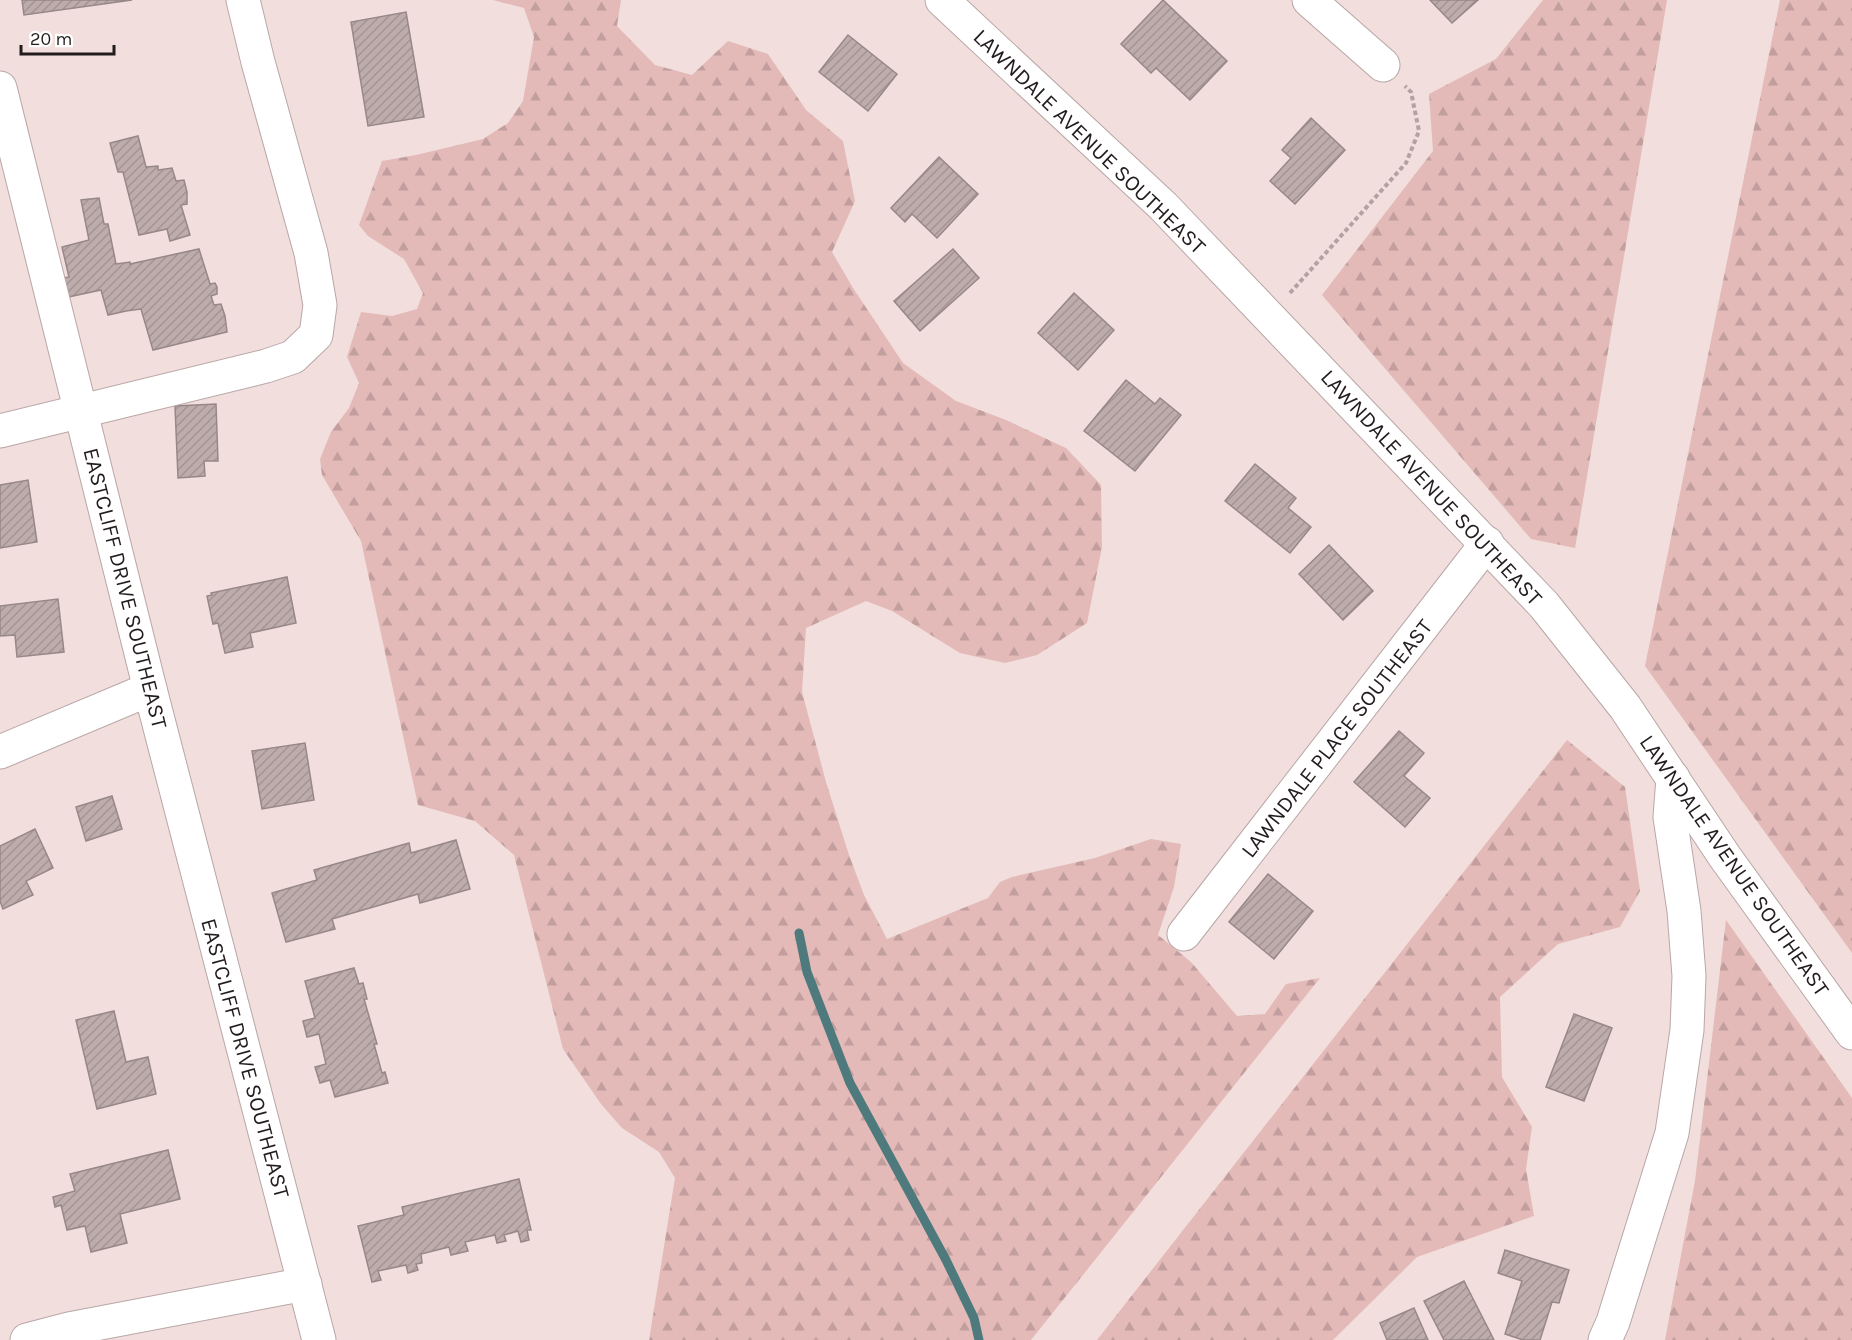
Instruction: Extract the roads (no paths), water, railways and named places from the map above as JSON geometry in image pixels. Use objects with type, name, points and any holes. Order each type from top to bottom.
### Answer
[{"type":"street","points":[[0,431],[266,366],[292,357],[316,335],[320,305],[311,253],[243,0]]},
{"type":"street","name":"LAWNDALE AVENUE SOUTHEAST","points":[[942,0],[1162,206],[1544,604],[1625,707],[1725,857],[1852,1033]]},
{"type":"street","points":[[1309,0],[1383,65]]},
{"type":"street","name":"EASTCLIFF DRIVE SOUTHEAST","points":[[0,88],[150,688],[319,1340]]},
{"type":"street","name":"LAWNDALE PLACE SOUTHEAST","points":[[1184,934],[1487,543]]},
{"type":"street","points":[[0,752],[150,688]]},
{"type":"street","points":[[1605,1340],[1672,1132],[1687,1029],[1689,976],[1684,911],[1670,817],[1673,778]]},
{"type":"street","points":[[27,1340],[69,1329],[304,1284]]},
{"type":"waterway","points":[[799,933],[807,972],[850,1083],[946,1260],[974,1318],[979,1340]]}]
